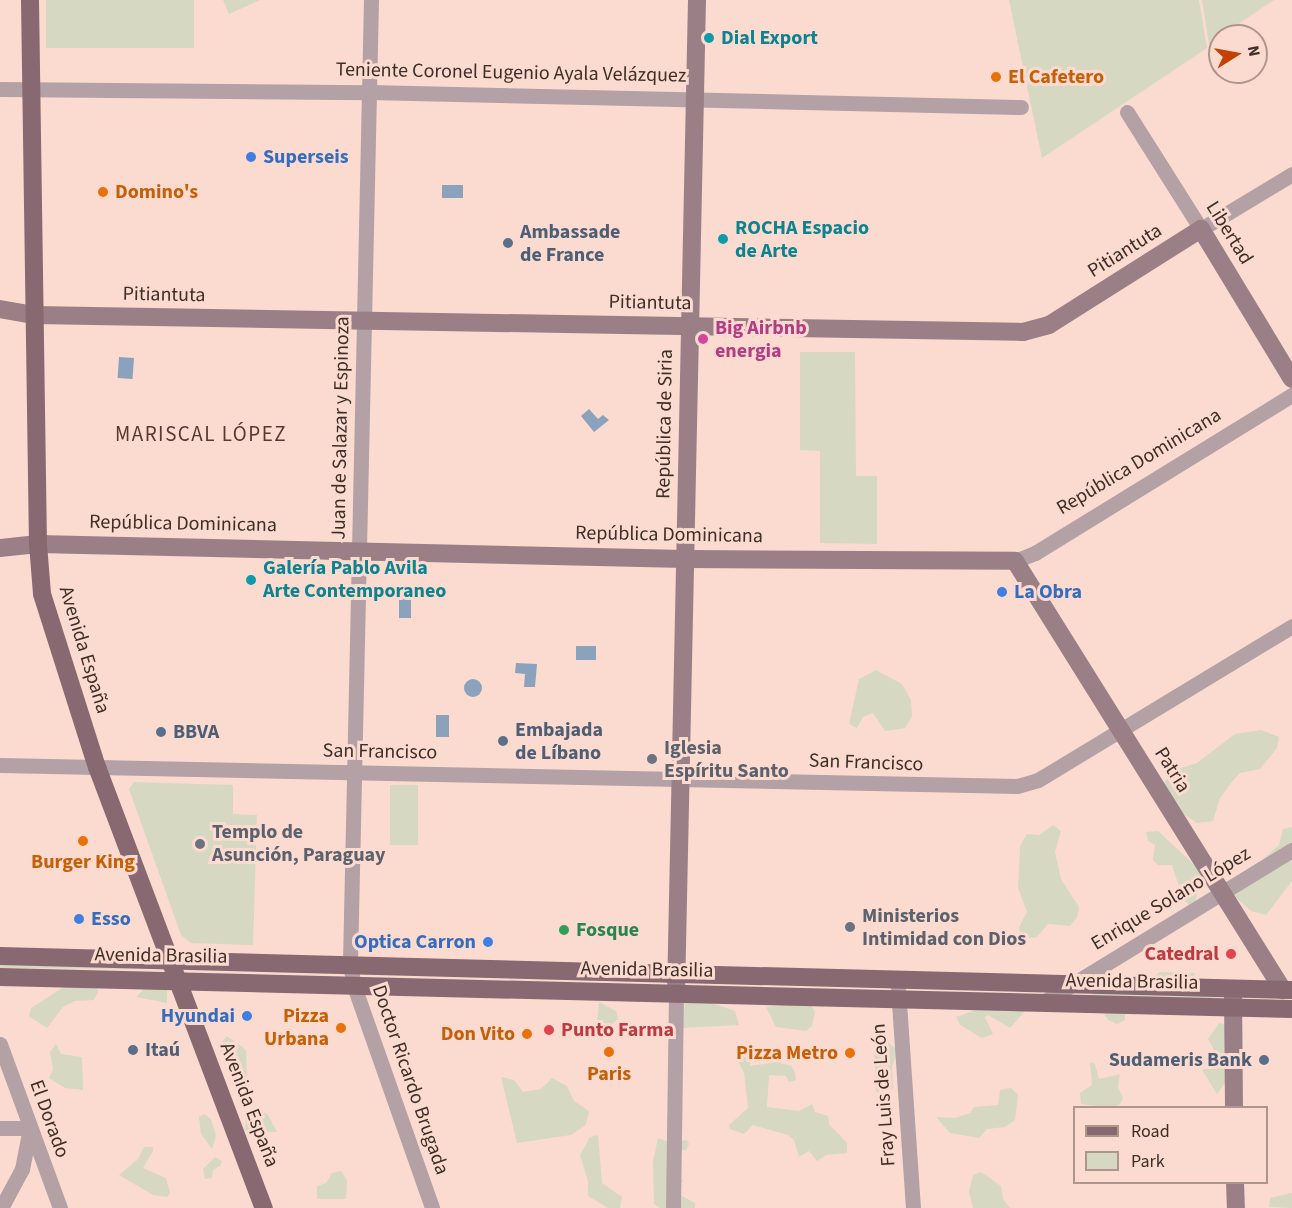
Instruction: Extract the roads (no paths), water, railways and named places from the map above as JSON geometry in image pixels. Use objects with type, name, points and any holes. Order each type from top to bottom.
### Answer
[{"type":"main road","name":"Avenida España","points":[[30,0],[38,544],[48,621],[97,767],[264,1208]]},
{"type":"main road","name":"Avenida Brasilia","points":[[0,956],[1233,988],[1289,994]]},
{"type":"main road","name":"Avenida Brasilia","points":[[0,977],[178,978],[354,986],[1292,1009]]},
{"type":"street","name":"Juan de Salazar y Espinoza","points":[[350,964],[371,0]]},
{"type":"street","name":"República de Siria","points":[[676,994],[697,0]]},
{"type":"street","name":"Teniente Coronel Eugenio Ayala Velázquez","points":[[0,89],[369,92],[1021,107]]},
{"type":"street","name":"Libertad","points":[[1127,112],[1292,379]]},
{"type":"street","name":"Pitiantuta","points":[[0,309],[34,315],[1023,332],[1048,325],[1292,174]]},
{"type":"street","name":"República Dominicana","points":[[0,548],[38,544],[359,549],[685,559],[1015,561],[1035,552],[1292,395]]},
{"type":"street","name":"Patria","points":[[1015,561],[1222,892],[1289,994]]},
{"type":"street","name":"San Francisco","points":[[0,765],[1017,786],[1038,780],[1292,626]]},
{"type":"street","name":"Enrique Solano López","points":[[1042,1003],[1292,850]]},
{"type":"street","name":"Doctor Ricardo Brugada","points":[[350,964],[354,986],[432,1208]]},
{"type":"street","name":"Fray Luis de León","points":[[898,979],[913,1208]]},
{"type":"street","points":[[1233,988],[1234,1106]]},
{"type":"street","points":[[673,1208],[676,994]]},
{"type":"street","name":"El Dorado","points":[[0,1044],[60,1208]]},
{"type":"street","points":[[0,1128],[30,1128],[22,1169],[1,1208]]},
{"type":"street","points":[[1235,1184],[1236,1208]]},
{"type":"water","points":[[442,185],[463,185],[463,198],[442,198]]},
{"type":"water","points":[[119,357],[134,358],[132,379],[118,378]]},
{"type":"water","points":[[589,409],[598,419],[603,415],[609,420],[594,432],[581,416]]},
{"type":"water","points":[[399,596],[411,596],[411,618],[399,618]]},
{"type":"water","points":[[576,646],[596,646],[596,660],[576,660]]},
{"type":"water","points":[[516,663],[537,664],[535,687],[524,687],[525,674],[515,673]]},
{"type":"water","points":[[473,679],[479,682],[482,688],[479,694],[473,697],[467,694],[464,688],[467,682]]},
{"type":"water","points":[[436,715],[449,715],[449,737],[436,737]]},
{"type":"place","name":"Dial Export","points":[[709,38]]},
{"type":"place","name":"El Cafetero","points":[[996,77]]},
{"type":"place","name":"Superseis","points":[[251,157]]},
{"type":"place","name":"Domino's","points":[[103,192]]},
{"type":"place","name":"ROCHA Espacio de Arte","points":[[723,239]]},
{"type":"place","name":"Ambassade de France","points":[[508,243]]},
{"type":"place","name":"Big Airbnb energia","points":[[703,339]]},
{"type":"place","name":"Galería Pablo Avila Arte Contemporaneo","points":[[251,580]]},
{"type":"place","name":"La Obra","points":[[1002,592]]},
{"type":"place","name":"BBVA","points":[[161,732]]},
{"type":"place","name":"Embajada de Líbano","points":[[503,741]]},
{"type":"place","name":"Iglesia Espíritu Santo","points":[[652,759]]},
{"type":"place","name":"Burger King","points":[[83,841]]},
{"type":"place","name":"Templo de Asunción, Paraguay","points":[[200,844]]},
{"type":"place","name":"Esso","points":[[79,919]]},
{"type":"place","name":"Ministerios Intimidad con Dios","points":[[850,927]]},
{"type":"place","name":"Fosque","points":[[564,930]]},
{"type":"place","name":"Optica Carron","points":[[488,942]]},
{"type":"place","name":"Catedral","points":[[1231,954]]},
{"type":"place","name":"Hyundai","points":[[247,1016]]},
{"type":"place","name":"Pizza Urbana","points":[[341,1028]]},
{"type":"place","name":"Punto Farma","points":[[549,1030]]},
{"type":"place","name":"Don Vito","points":[[527,1034]]},
{"type":"place","name":"Itaú","points":[[133,1050]]},
{"type":"place","name":"Paris","points":[[609,1052]]},
{"type":"place","name":"Pizza Metro","points":[[850,1053]]},
{"type":"place","name":"Sudameris Bank","points":[[1264,1060]]},
{"type":"district","name":"MARISCAL LÓPEZ","points":[[201,434]]}]
